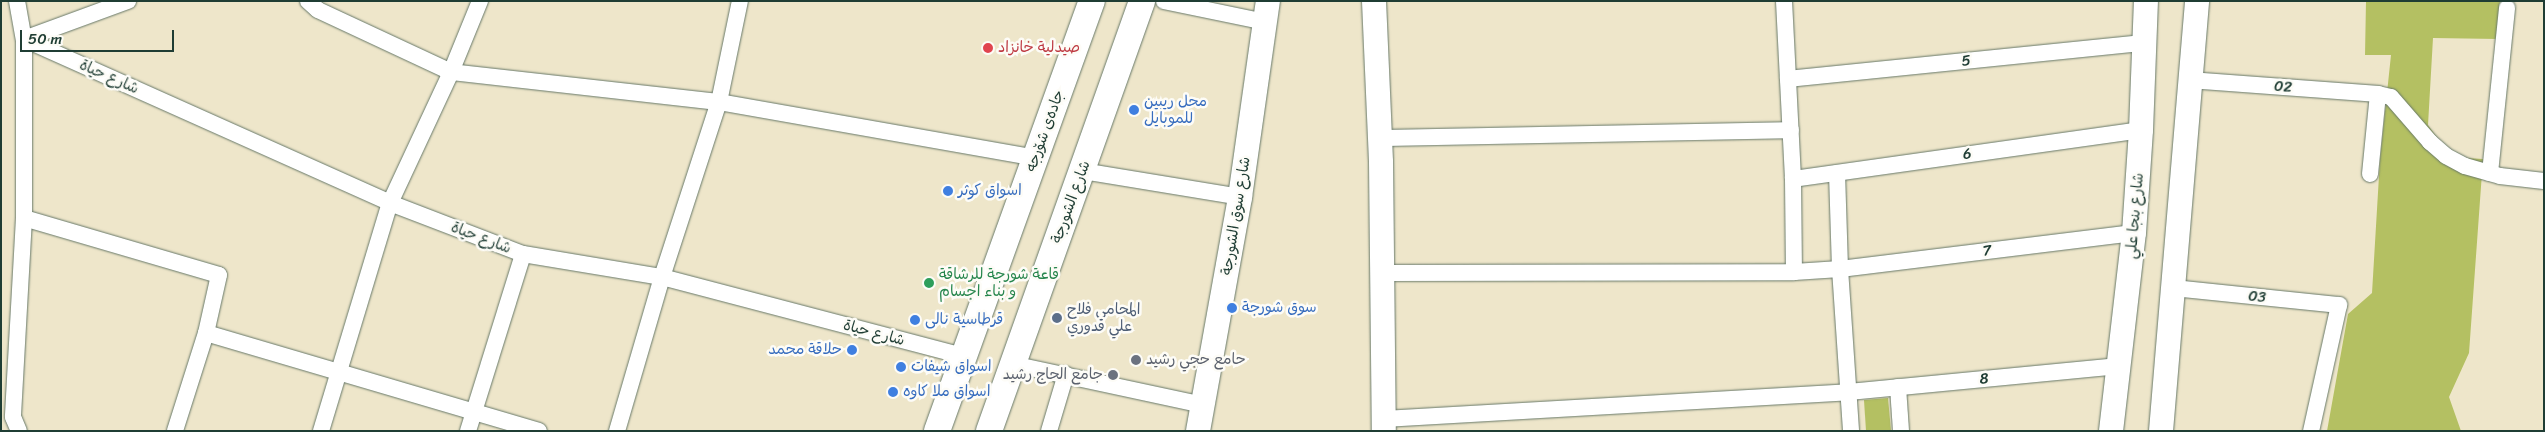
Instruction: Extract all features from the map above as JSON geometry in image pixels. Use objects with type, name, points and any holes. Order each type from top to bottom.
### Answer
[{"type":"main road","name":"جادەی شۆرجە","points":[[936,431],[1092,1]]},
{"type":"main road","name":"شارع الشورجة","points":[[989,431],[1142,1]]},
{"type":"main road","points":[[1374,1],[1380,138],[1383,425]]},
{"type":"main road","name":"شارع بنجا علي","points":[[2111,431],[2134,233],[2142,130],[2146,1]]},
{"type":"main road","points":[[2165,430],[2196,1]]},
{"type":"main road","name":"شارع سوق الشورجة","points":[[1198,431],[1240,197],[1266,11]]},
{"type":"street","points":[[17,1],[24,39],[24,218],[13,417],[19,431]]},
{"type":"street","points":[[24,39],[128,1]]},
{"type":"street","points":[[308,1],[318,10],[451,72],[719,102],[1035,158]]},
{"type":"street","points":[[321,431],[390,203],[451,72],[480,1]]},
{"type":"street","points":[[617,431],[662,277],[719,102],[740,1]]},
{"type":"street","points":[[1164,1],[1266,11]]},
{"type":"street","points":[[1784,1],[1793,179],[1794,272]]},
{"type":"street","points":[[2490,173],[2507,8]]},
{"type":"street","name":"شارع حياة","points":[[24,39],[390,203],[523,254],[662,277],[963,356]]},
{"type":"street","name":"5","points":[[1788,79],[2145,43]]},
{"type":"street","name":"02","points":[[2189,80],[2378,94]]},
{"type":"street","points":[[2370,174],[2378,94],[2391,97],[2430,142],[2446,156],[2465,166],[2490,173],[2544,181]]},
{"type":"street","points":[[1380,138],[1791,130]]},
{"type":"street","name":"6","points":[[1793,179],[2142,130]]},
{"type":"street","points":[[1082,171],[1240,197]]},
{"type":"street","points":[[1837,173],[1840,269],[1851,431]]},
{"type":"street","points":[[24,218],[219,275],[206,333],[174,431]]},
{"type":"street","name":"7","points":[[1381,273],[1794,272],[1840,269],[2134,233]]},
{"type":"street","points":[[468,431],[523,254]]},
{"type":"street","name":"03","points":[[2174,288],[2340,305],[2311,431]]},
{"type":"street","points":[[206,333],[539,431]]},
{"type":"street","points":[[1012,364],[1066,374],[1203,405]]},
{"type":"street","name":"8","points":[[1383,425],[1849,392],[2118,366]]},
{"type":"street","points":[[1049,431],[1066,374]]},
{"type":"street","points":[[1898,388],[1901,431]]},
{"type":"green space","points":[[2366,1],[2500,1],[2498,39],[2433,38],[2428,125],[2443,146],[2465,158],[2483,159],[2469,353],[2449,397],[2461,431],[2327,431],[2348,314],[2372,293],[2380,159],[2391,55],[2365,55]]},
{"type":"green space","points":[[1888,398],[1891,431],[1866,431],[1864,400]]},
{"type":"place","name":"صيدلية خانزاد","points":[[988,48]]},
{"type":"place","name":"محل ريبين للموبايل","points":[[1134,110]]},
{"type":"place","name":"اسواق كوثر","points":[[948,191]]},
{"type":"place","name":"قاعة شورجة للرشاقة و بناء اجسام","points":[[929,283]]},
{"type":"place","name":"سوق شورجة","points":[[1232,308]]},
{"type":"place","name":"المحامي فلاح علي قدوري","points":[[1057,318]]},
{"type":"place","name":"قرطاسية نالى","points":[[915,320]]},
{"type":"place","name":"حلاقة محمد","points":[[852,350]]},
{"type":"place","name":"حامع حجي رشيد","points":[[1136,360]]},
{"type":"place","name":"اسواق شيفات","points":[[901,367]]},
{"type":"place","name":"جامع الحاج رشيد","points":[[1113,375]]},
{"type":"place","name":"اسواق ملا كاوه","points":[[893,392]]}]
